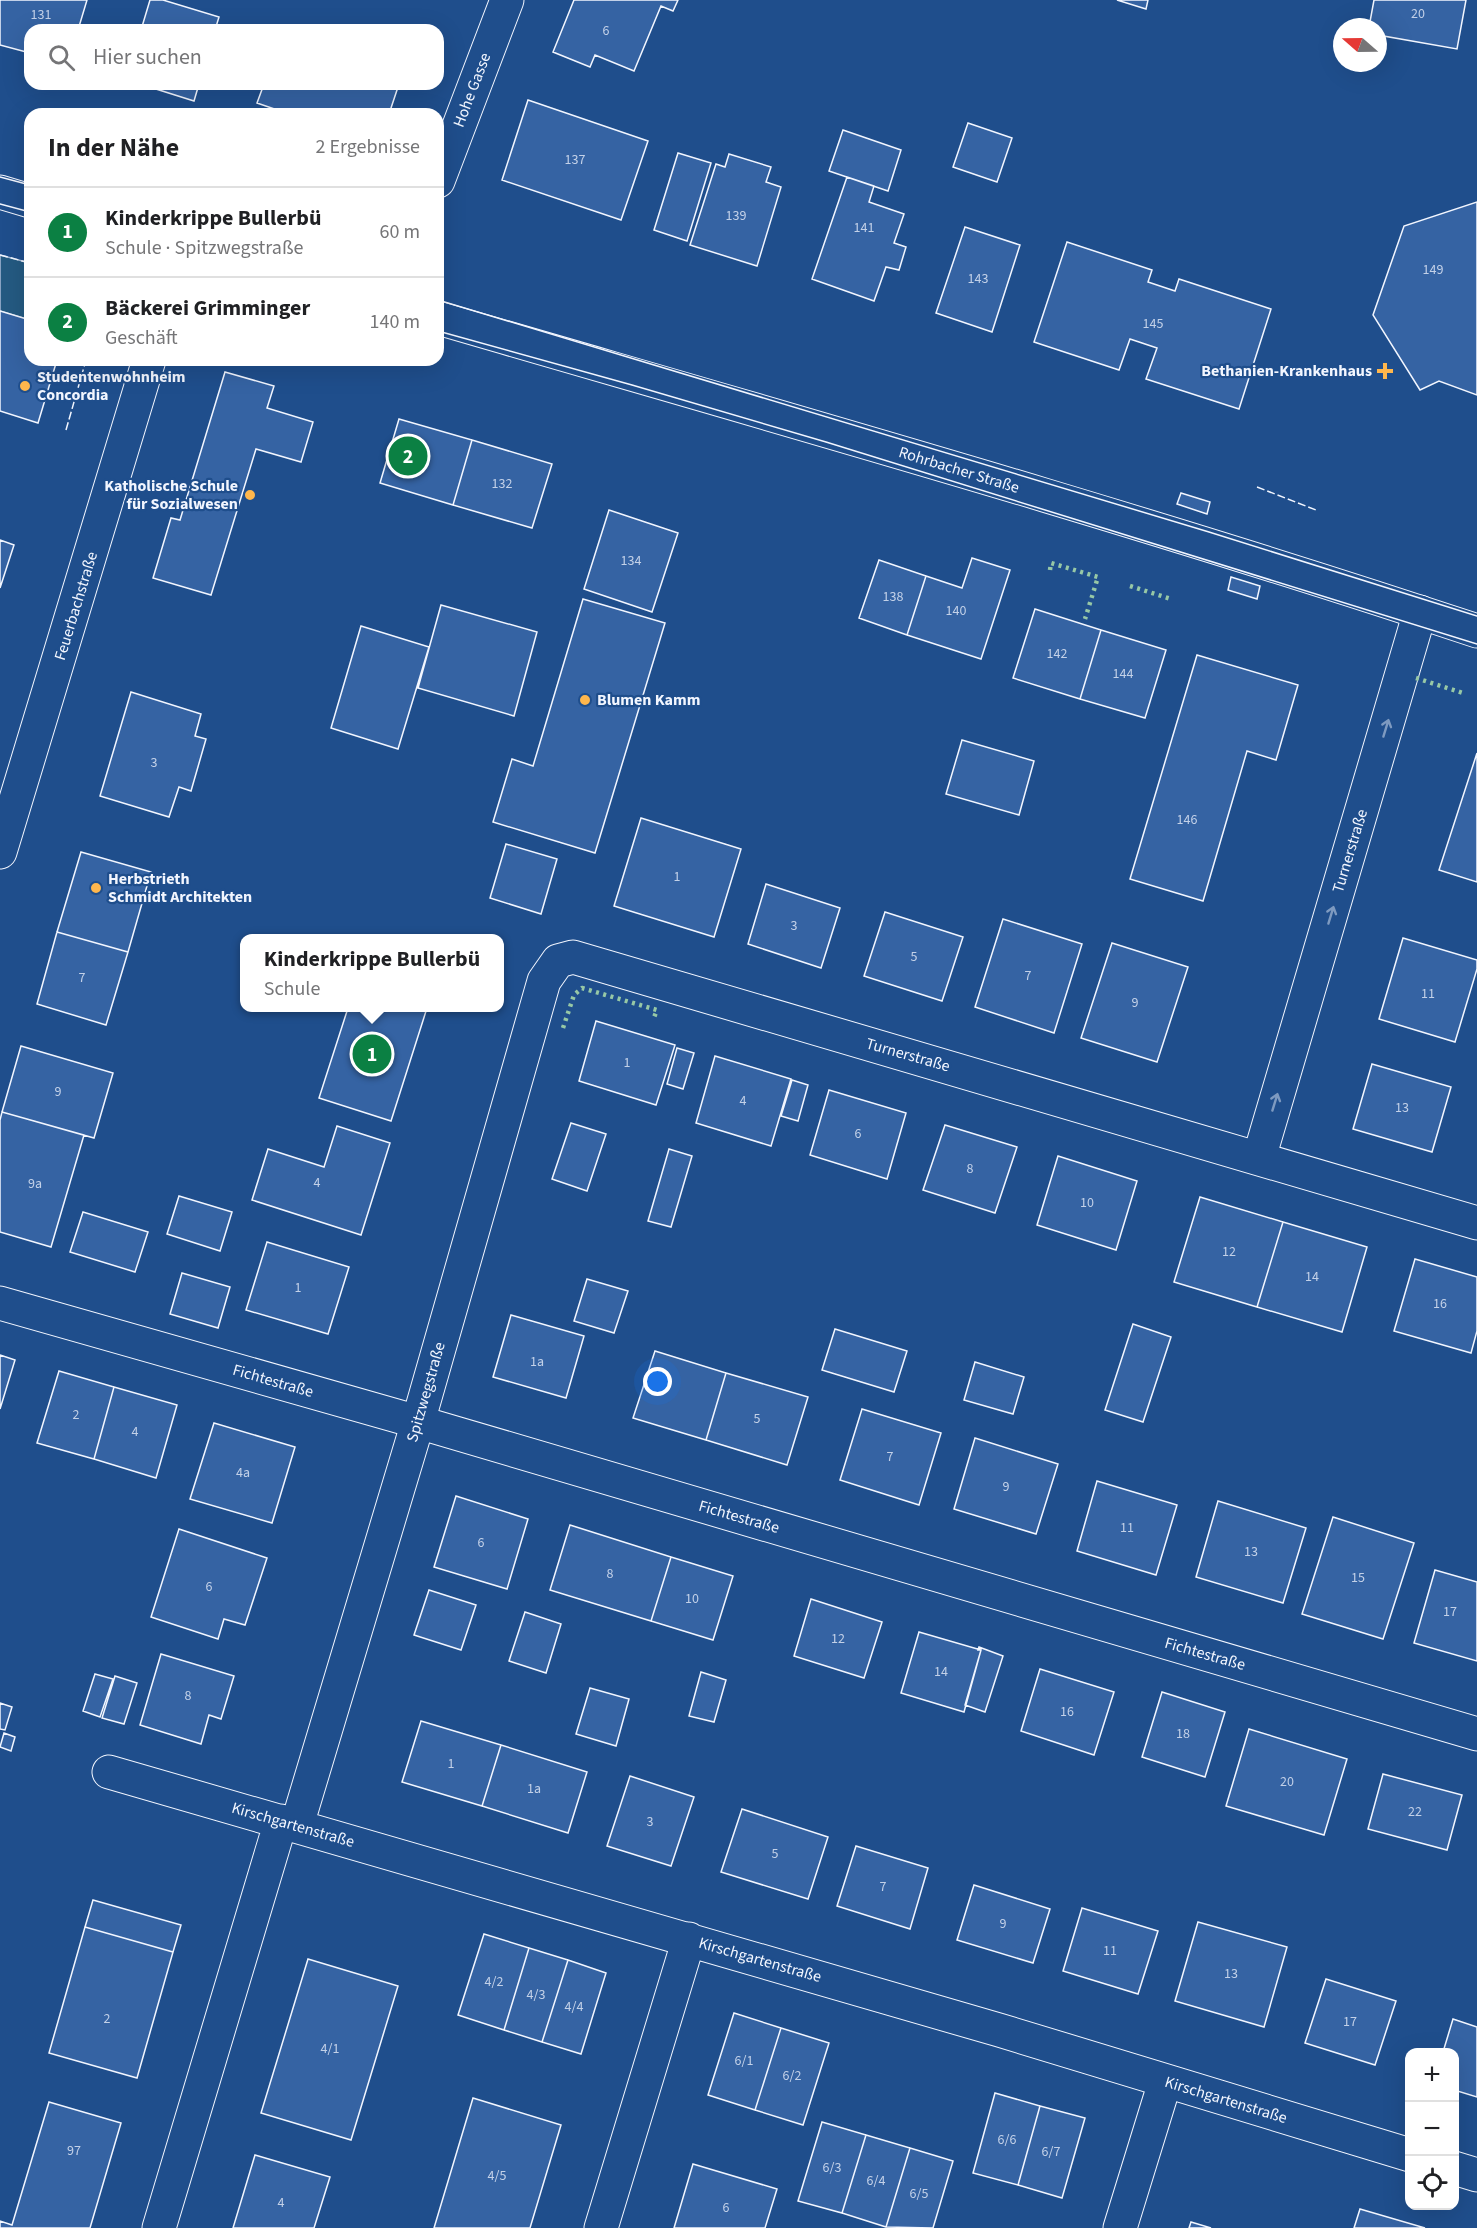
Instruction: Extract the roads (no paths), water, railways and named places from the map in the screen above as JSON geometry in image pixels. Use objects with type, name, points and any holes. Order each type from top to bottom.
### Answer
[{"type":"street","name":"Hohe Gasse","points":[[444,165],[507,0]]},
{"type":"street","points":[[0,192],[24,199]]},
{"type":"street","name":"Rohrbacher Straße","points":[[444,320],[828,430],[1477,631]]},
{"type":"street","name":"Feuerbachstraße","points":[[0,852],[9,795],[147,366]]},
{"type":"street","name":"Turnerstraße","points":[[1258,1158],[1420,612]]},
{"type":"street","name":"Turnerstraße","points":[[558,961],[573,957],[1477,1223]]},
{"type":"street","name":"Spitzwegstraße","points":[[159,2228],[417,1422],[544,981],[558,961]]},
{"type":"street","name":"Fichtestraße","points":[[0,1303],[417,1422],[1477,1734]]},
{"type":"street","name":"Kirschgartenstraße","points":[[109,1772],[999,2030],[1405,2154]]},
{"type":"street","points":[[601,2228],[689,1939]]},
{"type":"street","points":[[1120,2228],[1165,2082]]},
{"type":"street","points":[[1459,2169],[1477,2175]]},
{"type":"tram line","points":[[0,177],[24,183]]},
{"type":"tram line","points":[[0,204],[24,210]]},
{"type":"tram line","points":[[444,302],[1209,532],[1477,616]]},
{"type":"tram line","points":[[444,333],[826,442],[1477,644]]},
{"type":"place","name":"Bethanien-Krankenhaus","points":[[1385,371]]},
{"type":"place","name":"Studentenwohnheim Concordia","points":[[25,386]]},
{"type":"place","name":"Bäckerei Grimminger","points":[[408,456]]},
{"type":"place","name":"Katholische Schule für Sozialwesen","points":[[250,495]]},
{"type":"place","name":"Blumen Kamm","points":[[585,700]]},
{"type":"place","name":"Herbstrieth Schmidt Architekten","points":[[96,888]]},
{"type":"place","name":"Kinderkrippe Bullerbü","points":[[372,1054]]}]
